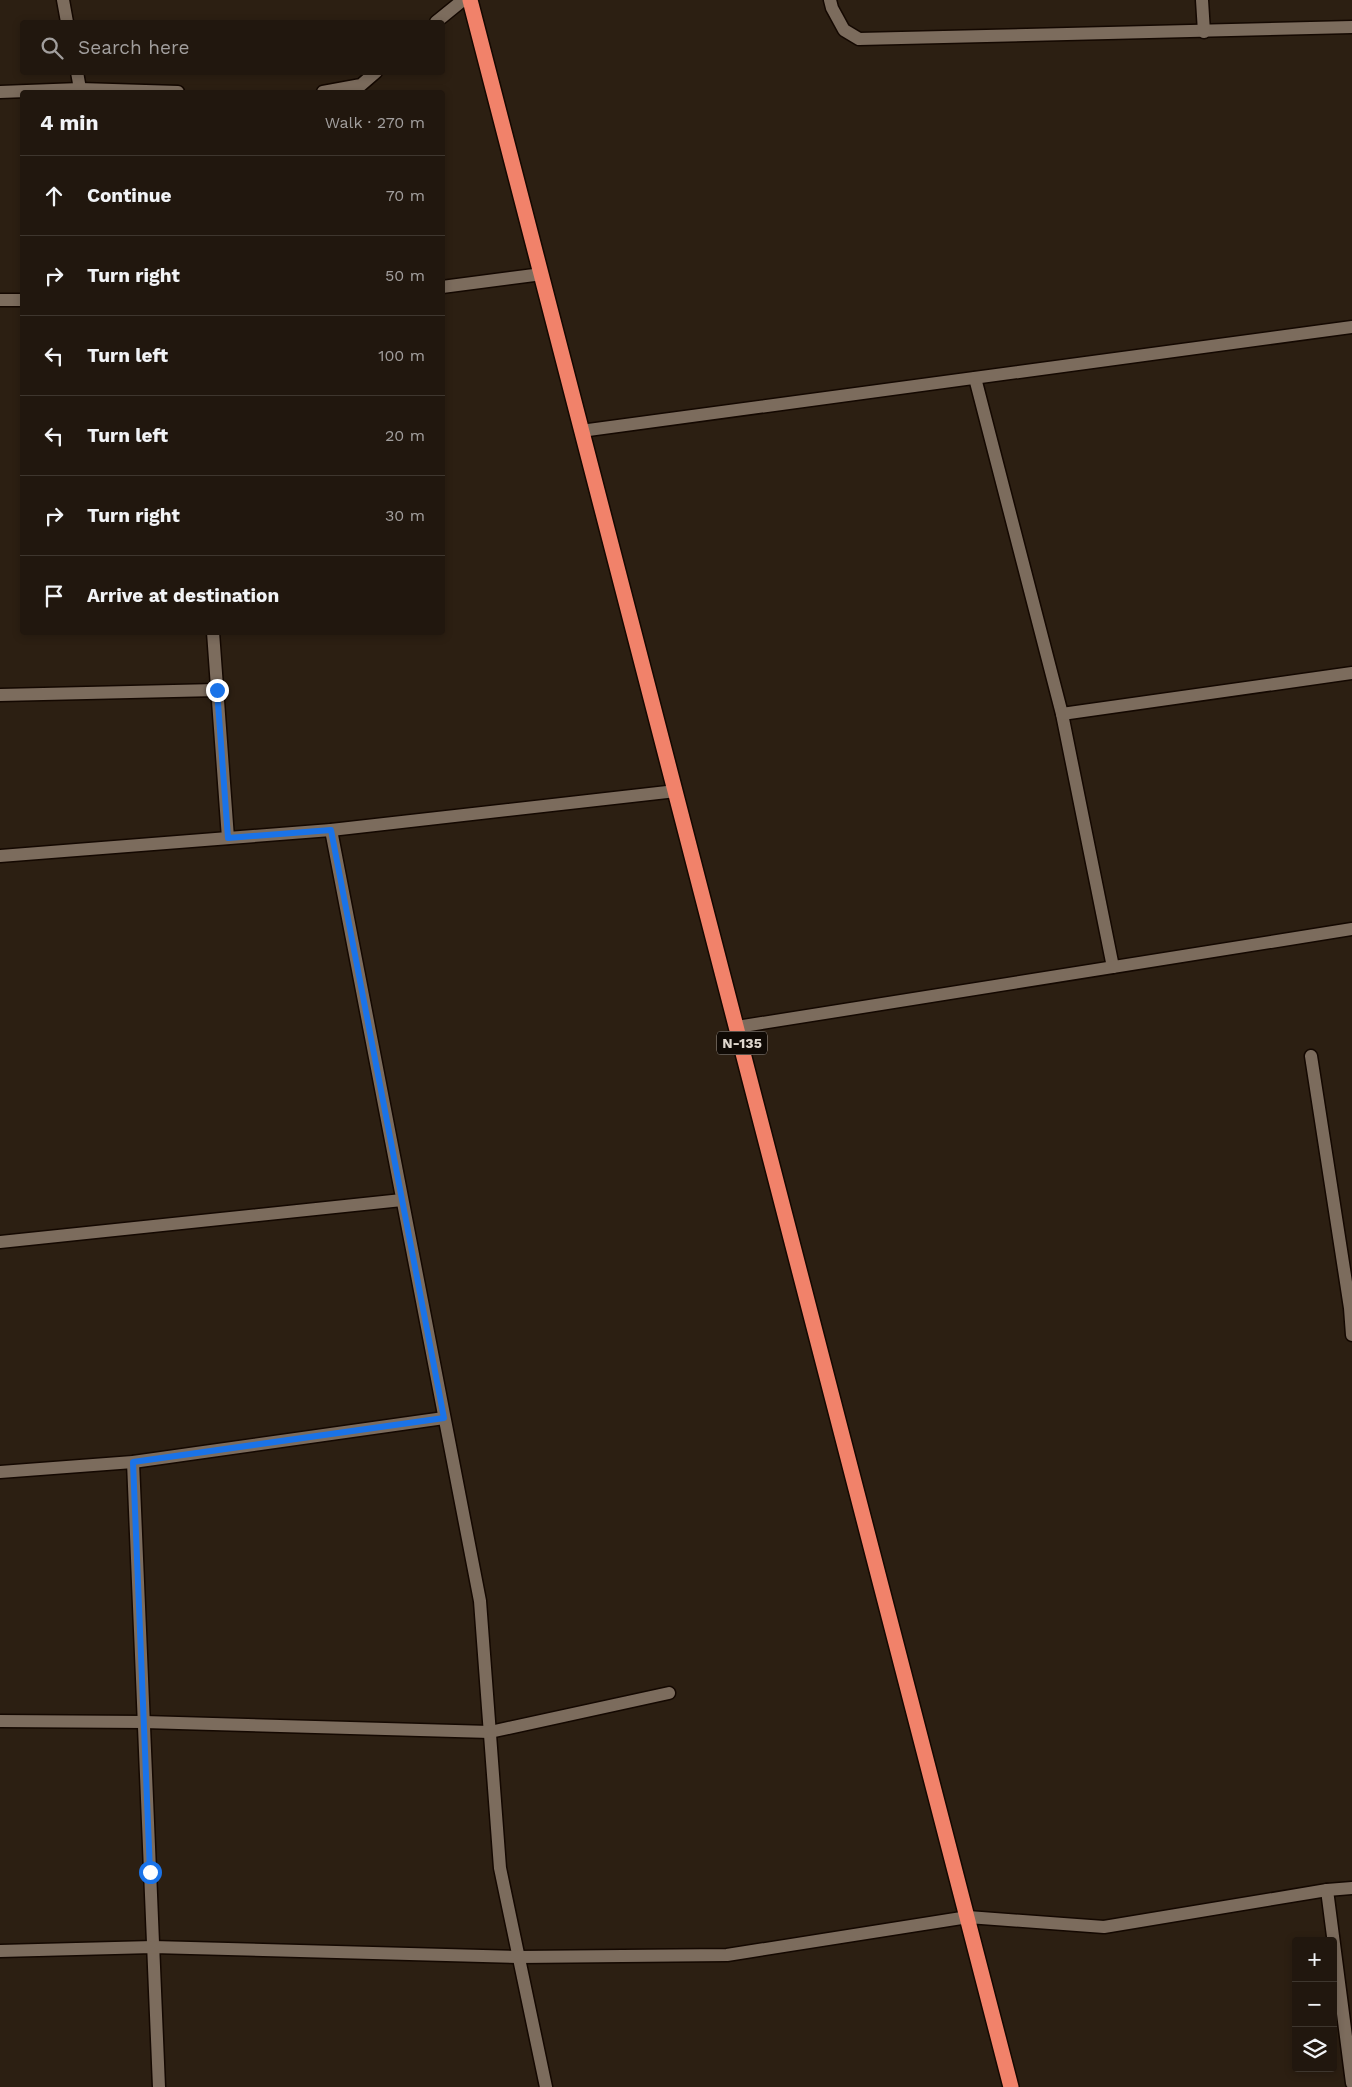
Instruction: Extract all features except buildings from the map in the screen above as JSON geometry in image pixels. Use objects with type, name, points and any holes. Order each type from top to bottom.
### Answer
[{"type":"highway","name":"N-135","points":[[470,0],[1011,2087]]},
{"type":"street","points":[[63,0],[67,20]]},
{"type":"street","points":[[438,20],[463,0]]},
{"type":"street","points":[[830,0],[832,8],[844,30],[859,39],[1352,28]]},
{"type":"street","points":[[1202,0],[1204,32]]},
{"type":"street","points":[[78,75],[80,89]]},
{"type":"street","points":[[334,90],[361,85],[373,75]]},
{"type":"street","points":[[53,90],[113,90]]},
{"type":"street","points":[[0,92],[20,91]]},
{"type":"street","points":[[445,287],[542,274]]},
{"type":"street","points":[[0,300],[20,300]]},
{"type":"street","points":[[581,431],[1352,327]]},
{"type":"street","points":[[974,378],[1062,714],[1113,968]]},
{"type":"street","points":[[213,635],[228,838]]},
{"type":"street","points":[[1062,714],[1352,673]]},
{"type":"street","points":[[0,696],[217,690]]},
{"type":"street","points":[[0,856],[331,830],[676,791]]},
{"type":"street","points":[[331,830],[480,1601],[500,1868],[546,2087]]},
{"type":"street","points":[[737,1026],[1352,929]]},
{"type":"street","points":[[1311,1056],[1350,1308],[1352,1335]]},
{"type":"street","points":[[0,1242],[402,1200]]},
{"type":"street","points":[[0,1472],[133,1462],[444,1418]]},
{"type":"street","points":[[133,1462],[159,2087]]},
{"type":"street","points":[[0,1721],[144,1722],[490,1732],[669,1693]]},
{"type":"street","points":[[0,1951],[153,1948],[519,1956],[727,1955],[968,1917],[1104,1927],[1327,1890],[1352,1888]]},
{"type":"street","points":[[1327,1890],[1352,2083]]},
{"type":"route","points":[[150,1872],[133,1462],[444,1418],[331,830],[228,838],[217,690]]}]
